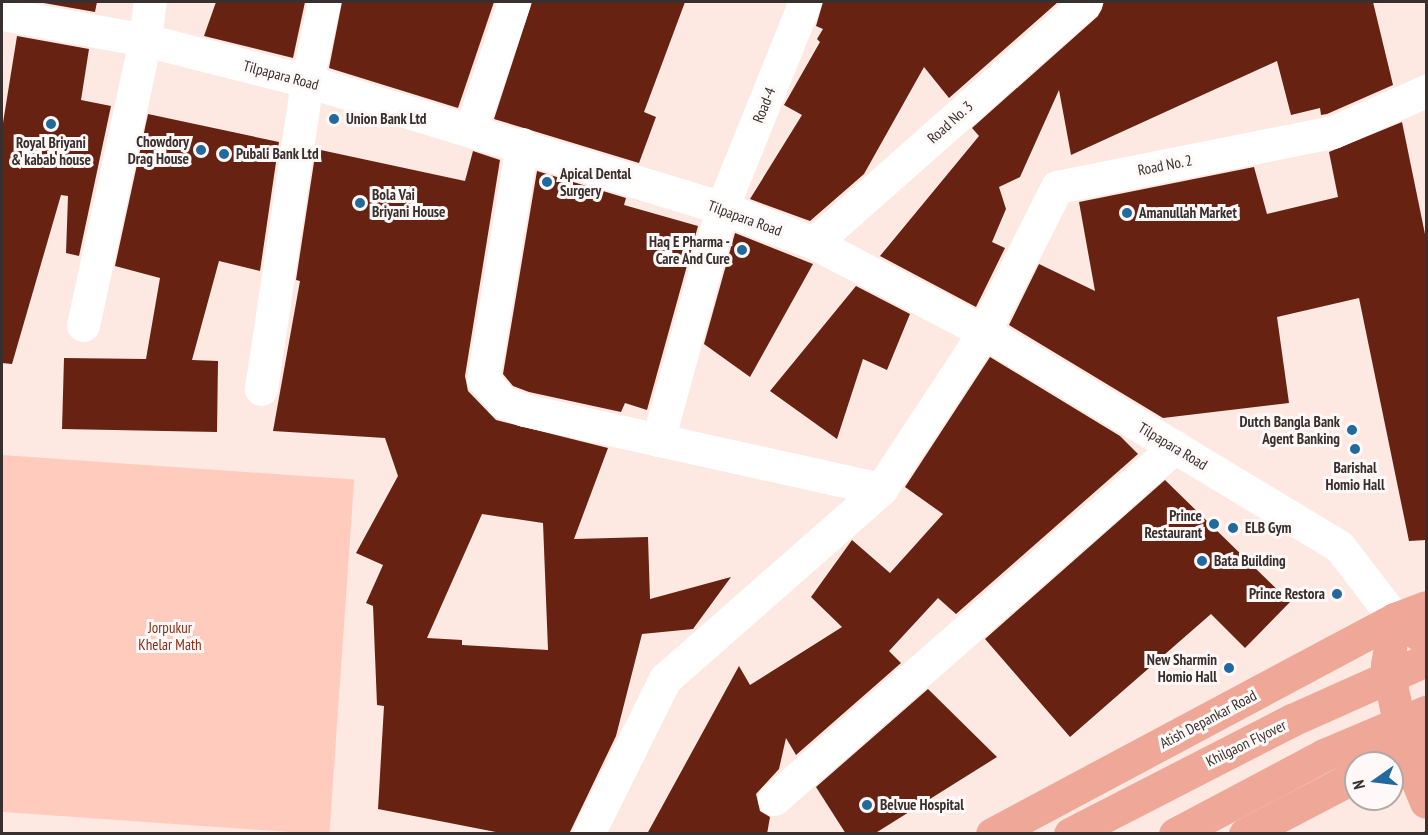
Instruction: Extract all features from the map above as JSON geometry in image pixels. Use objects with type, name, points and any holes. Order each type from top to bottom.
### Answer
[{"type":"main road","name":"Atish Depankar Road","points":[[992,834],[1395,619],[1426,608]]},
{"type":"main road","points":[[1400,751],[1387,665],[1395,619],[1426,639]]},
{"type":"main road","name":"Khilgaon Flyover","points":[[1070,834],[1271,730],[1426,660]]},
{"type":"main road","points":[[1175,834],[1324,755],[1426,712]]},
{"type":"main road","points":[[1324,755],[1344,758]]},
{"type":"main road","points":[[1404,761],[1426,796]]},
{"type":"main road","points":[[1404,762],[1426,802]]},
{"type":"main road","points":[[1245,834],[1344,782]]},
{"type":"street","points":[[83,325],[145,40],[150,2]]},
{"type":"street","points":[[261,389],[307,81],[324,2]]},
{"type":"street","points":[[471,129],[514,2]]},
{"type":"street","name":"Road-4","points":[[658,440],[722,208],[805,2]]},
{"type":"street","name":"Road No. 3","points":[[814,243],[1086,2]]},
{"type":"street","name":"Tilpapara Road","points":[[2,14],[145,40],[307,81],[522,144],[722,208],[814,243],[984,332],[1339,546],[1395,619]]},
{"type":"street","name":"Road No. 2","points":[[984,332],[1057,187],[1334,132],[1426,91]]},
{"type":"street","points":[[522,144],[483,380],[502,402],[524,410],[881,489]]},
{"type":"street","points":[[588,834],[666,680],[881,489],[984,332]]},
{"type":"street","points":[[774,799],[1175,447]]},
{"type":"green space","name":"Jorpukur Khelar Math","points":[[2,455],[354,480],[329,834],[2,812]]},
{"type":"building","points":[[38,2],[97,2],[95,12]]},
{"type":"building","points":[[216,2],[305,2],[293,58],[204,36]]},
{"type":"building","points":[[342,2],[494,2],[458,108],[329,68]]},
{"type":"building","points":[[532,2],[685,2],[644,112],[656,117],[639,163],[494,119]]},
{"type":"building","points":[[823,2],[1058,2],[949,98],[924,67],[864,174],[810,221],[750,199],[802,115],[784,105],[820,42],[817,39],[823,29],[816,26]]},
{"type":"building","points":[[1104,2],[1373,2],[1393,85],[1327,114],[1321,115],[1320,108],[1291,115],[1277,61],[1071,155],[1059,90],[1020,177],[999,187],[1006,209],[992,242],[1005,248],[976,307],[880,256],[979,136],[972,128],[1098,16]]},
{"type":"building","points":[[17,36],[89,49],[81,100],[111,106],[79,256],[66,253],[68,196],[61,195],[12,364],[2,363],[2,129]]},
{"type":"building","points":[[148,114],[279,142],[260,271],[219,261],[192,360],[218,361],[217,432],[62,429],[64,358],[146,359],[160,278],[115,266]]},
{"type":"building","points":[[1402,122],[1426,239],[1426,540],[1409,541],[1359,298],[1277,317],[1289,403],[1163,418],[1009,325],[1039,264],[1095,291],[1079,202],[1254,167],[1267,214],[1338,197],[1329,152]]},
{"type":"building","points":[[316,149],[465,181],[473,151],[500,160],[465,376],[468,391],[496,420],[608,448],[574,539],[648,537],[650,599],[731,577],[693,629],[642,634],[616,736],[569,834],[506,834],[378,809],[384,706],[377,705],[373,606],[366,603],[383,565],[356,553],[398,476],[385,438],[273,431],[300,281],[296,280]],"holes":[[[482,514],[543,523],[548,650],[462,645],[462,640],[427,638]]]},
{"type":"building","points":[[537,171],[626,198],[624,205],[698,226],[647,410],[625,403],[621,412],[529,392],[513,386],[503,374]]},
{"type":"building","points":[[735,233],[813,264],[750,377],[704,344]]},
{"type":"building","points":[[856,286],[910,314],[887,370],[863,359],[837,439],[770,391]]},
{"type":"building","points":[[990,357],[1120,436],[1138,454],[956,614],[938,598],[889,651],[901,663],[796,755],[786,738],[779,769],[756,794],[760,811],[770,817],[767,834],[647,834],[739,666],[750,685],[842,627],[811,597],[852,540],[890,573],[943,514],[905,487]]},
{"type":"building","points":[[1165,480],[1290,602],[1245,648],[1211,614],[1070,737],[985,639]]},
{"type":"building","points":[[928,689],[997,757],[874,834],[846,834],[816,787]]},
{"type":"place","name":"Union Bank Ltd","points":[[334,119]]},
{"type":"place","name":"Royal Briyani & kabab house","points":[[51,124]]},
{"type":"place","name":"Chowdory Drag House","points":[[201,150]]},
{"type":"place","name":"Pubali Bank Ltd","points":[[224,154]]},
{"type":"place","name":"Apical Dental Surgery","points":[[547,182]]},
{"type":"place","name":"Bola Vai Briyani House","points":[[360,203]]},
{"type":"place","name":"Amanullah Market","points":[[1127,213]]},
{"type":"place","name":"Haq E Pharma - Care And Cure","points":[[742,250]]},
{"type":"place","name":"Dutch Bangla Bank Agent Banking","points":[[1352,430]]},
{"type":"place","name":"Barishal Homio Hall","points":[[1355,449]]},
{"type":"place","name":"Prince Restaurant","points":[[1214,524]]},
{"type":"place","name":"ELB Gym","points":[[1233,528]]},
{"type":"place","name":"Bata Building","points":[[1202,561]]},
{"type":"place","name":"Prince Restora","points":[[1337,594]]},
{"type":"place","name":"New Sharmin Homio Hall","points":[[1229,668]]},
{"type":"place","name":"Belvue Hospital","points":[[867,805]]}]
